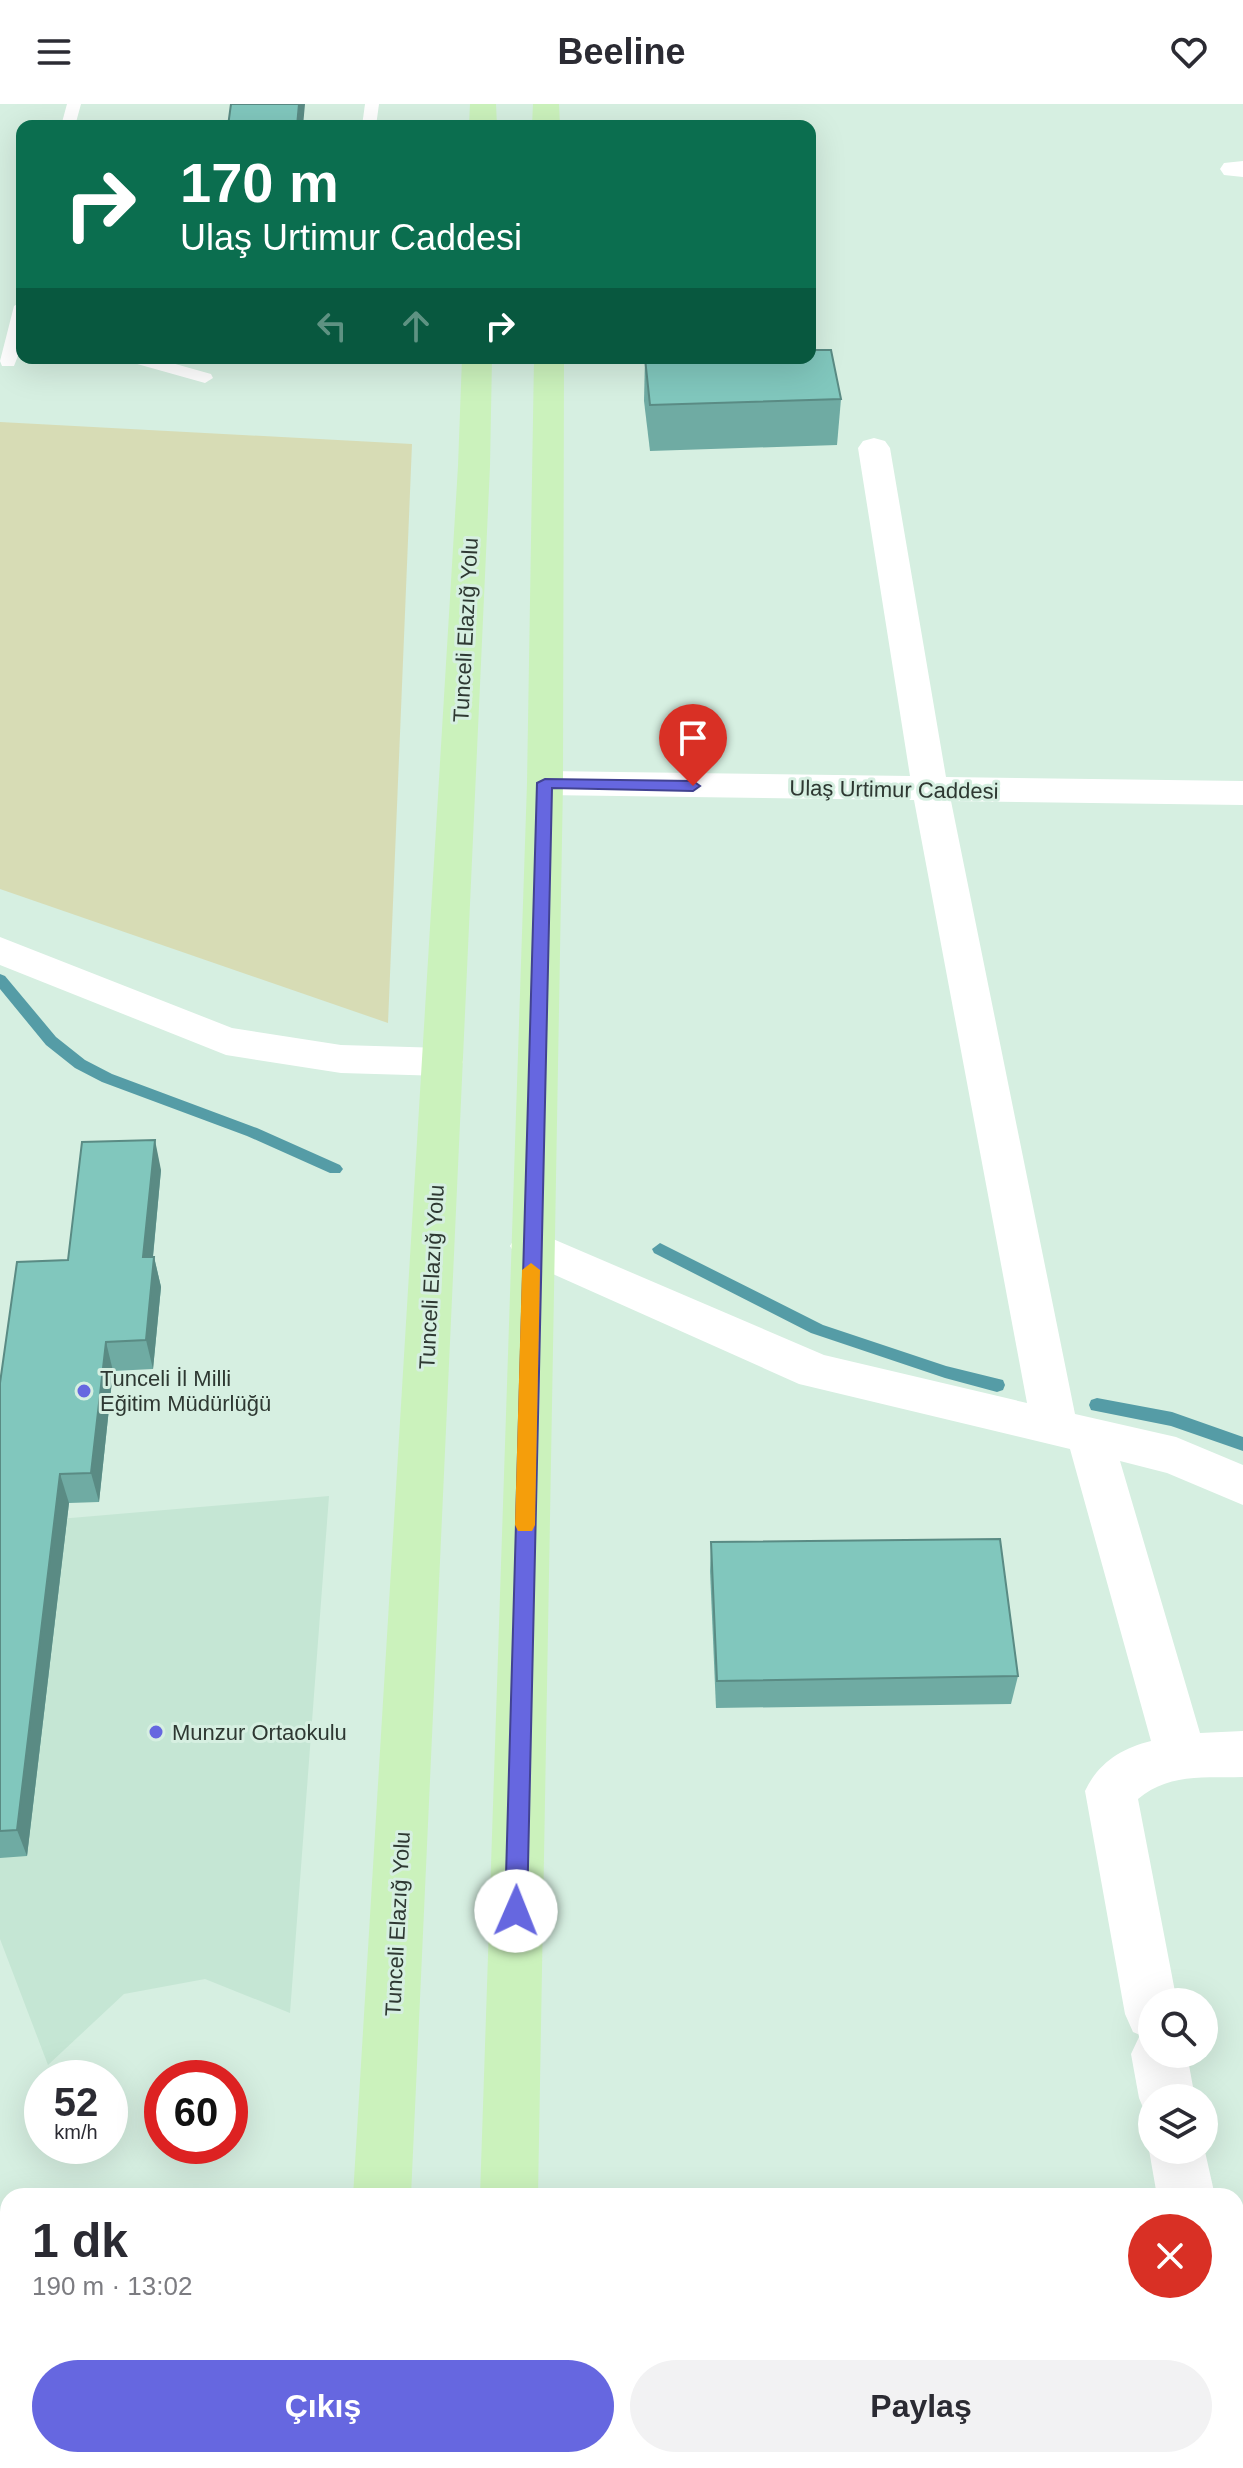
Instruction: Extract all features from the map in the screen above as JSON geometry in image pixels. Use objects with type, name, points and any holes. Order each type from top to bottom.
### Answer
[{"type":"main road","name":"Tunceli Elazığ Yolu","points":[[382,2188],[474,466],[477,364]]},
{"type":"main road","points":[[509,2188],[545,783],[549,364]]},
{"type":"street","points":[[874,448],[930,790],[1072,1432],[1181,1756]]},
{"type":"street","name":"Ulaş Urtimur Caddesi","points":[[545,783],[1243,793]]},
{"type":"street","points":[[0,950],[226,1041],[341,1059],[443,1062]]},
{"type":"street","points":[[532,1246],[815,1371],[1176,1456],[1243,1486]]},
{"type":"street","points":[[1147,1988],[1111,1791],[1140,1766],[1181,1756],[1243,1754]]},
{"type":"street","points":[[1180,2164],[1184,2188]]},
{"type":"lane","points":[[8,362],[16,337]]},
{"type":"lane","points":[[157,364],[205,378]]},
{"type":"shaded area","points":[[0,422],[412,444],[388,1023],[0,889]]},
{"type":"shaded area","name":"Munzur Ortaokulu","points":[[329,1496],[290,2013],[205,1979],[124,1994],[53,2060],[46,2060],[0,1939],[0,1524]]},
{"type":"building","points":[[231,104],[299,104],[298,120],[229,120]]},
{"type":"building","points":[[816,350],[831,350],[841,399],[650,405],[646,364],[816,364]]},
{"type":"building","points":[[155,1140],[143,1257],[154,1257],[146,1340],[106,1342],[91,1473],[60,1474],[17,1830],[0,1831],[0,1383],[17,1262],[68,1260],[82,1142]]},
{"type":"building","points":[[1000,1539],[1018,1676],[717,1681],[711,1542]]},
{"type":"waterway","points":[[0,979],[51,1041],[80,1064],[107,1078],[252,1132],[335,1169]]},
{"type":"waterway","points":[[660,1249],[817,1329],[945,1372],[997,1385]]},
{"type":"waterway","points":[[1097,1405],[1172,1419],[1243,1444]]},
{"type":"slow traffic","points":[[525,1525],[531,1270]]},
{"type":"place","name":"Tunceli İl Milli Eğitim Müdürlüğü","points":[[84,1391]]},
{"type":"place","name":"Munzur Ortaokulu","points":[[156,1732]]},
{"type":"route","points":[[516,1911],[545,783],[693,786]]}]
